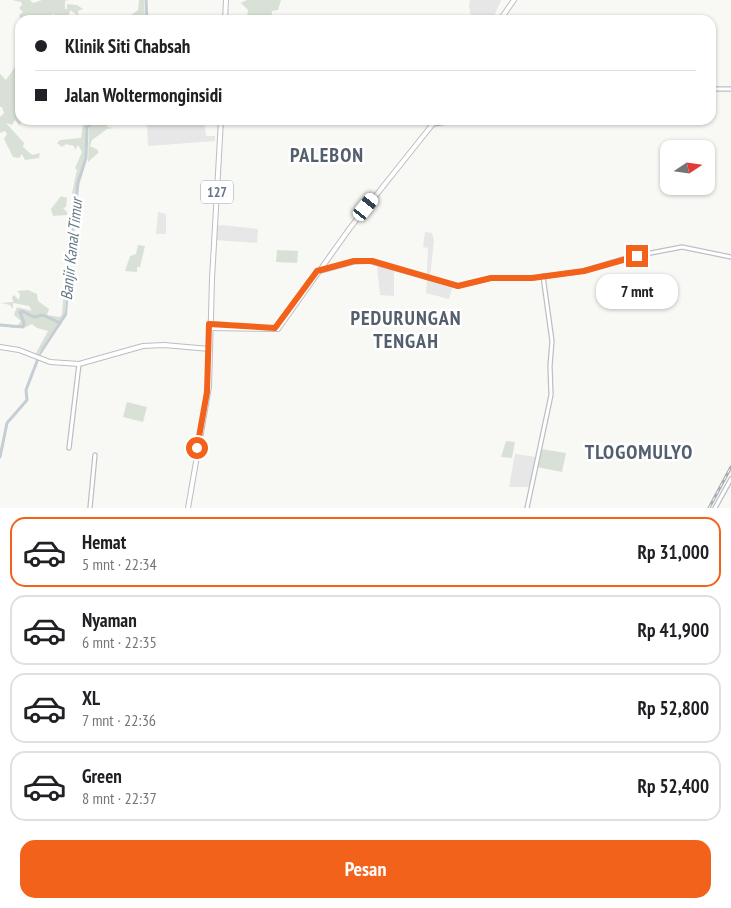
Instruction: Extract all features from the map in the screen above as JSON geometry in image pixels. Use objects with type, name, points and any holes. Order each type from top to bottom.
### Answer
[{"type":"main road","points":[[226,15],[227,0]]},
{"type":"main road","points":[[505,15],[515,0]]},
{"type":"main road","points":[[716,89],[731,89]]},
{"type":"main road","name":"127","points":[[187,508],[209,390],[209,349],[220,125]]},
{"type":"main road","points":[[210,326],[278,329],[318,272],[431,125]]},
{"type":"main road","points":[[318,272],[379,191]]},
{"type":"main road","points":[[318,272],[353,263],[369,262],[454,287],[494,279],[532,279],[579,272],[682,248],[731,257]]},
{"type":"main road","points":[[318,272],[354,261],[372,261],[458,286],[491,278],[532,279]]},
{"type":"main road","points":[[326,262],[331,267]]},
{"type":"main road","points":[[527,508],[551,395],[552,341],[543,277]]},
{"type":"main road","points":[[0,347],[34,355],[50,362],[79,364],[141,347],[164,345],[209,349]]},
{"type":"main road","points":[[69,448],[79,364]]},
{"type":"main road","points":[[90,508],[95,455]]},
{"type":"main road","points":[[715,508],[731,479]]},
{"type":"shaded area","points":[[12,0],[30,0],[33,3],[42,0],[68,0],[65,1],[65,9],[67,9],[67,4],[77,5],[83,9],[78,11],[78,15],[70,10],[69,15],[19,15],[23,12],[19,8],[22,5],[21,2]]},
{"type":"shaded area","points":[[139,0],[144,0],[145,15],[131,15],[138,10]]},
{"type":"shaded area","points":[[247,0],[281,0],[278,10],[272,11],[272,15],[248,15],[248,10],[241,3]]},
{"type":"shaded area","points":[[470,0],[501,0],[494,15],[471,15]]},
{"type":"shaded area","points":[[15,67],[15,120],[12,125],[6,123],[24,143],[23,147],[32,155],[40,153],[39,158],[25,160],[22,154],[19,158],[13,157],[4,139],[7,134],[5,131],[0,133],[0,117],[4,113],[2,107],[0,107],[0,74],[6,80]]},
{"type":"shaded area","points":[[83,125],[87,125],[85,158],[76,196],[72,193],[77,170],[75,168],[82,152],[78,145],[75,150],[74,146],[66,144],[62,147],[57,143],[60,140],[81,138]]},
{"type":"shaded area","points":[[108,125],[107,127],[114,128],[107,129],[92,140],[90,146],[98,150],[98,153],[88,162],[89,126]]},
{"type":"shaded area","points":[[147,125],[205,125],[206,136],[215,136],[215,141],[148,146]]},
{"type":"shaded area","points":[[61,196],[67,198],[66,207],[63,208],[67,215],[53,216],[51,209]]},
{"type":"shaded area","points":[[158,212],[166,214],[166,234],[156,234]]},
{"type":"shaded area","points":[[217,226],[258,229],[257,243],[216,240]]},
{"type":"shaded area","points":[[425,232],[432,233],[434,240],[430,277],[427,276],[428,248],[423,247]]},
{"type":"shaded area","points":[[68,237],[71,237],[65,312],[38,356],[36,353],[48,331],[37,328],[32,324],[24,328],[11,328],[11,326],[18,325],[21,321],[14,315],[17,307],[32,311],[29,306],[13,303],[13,309],[10,305],[1,303],[13,302],[12,297],[14,295],[19,300],[20,294],[17,291],[28,290],[37,294],[38,301],[49,309],[47,315],[60,317],[62,314]]},
{"type":"shaded area","points":[[138,245],[145,246],[140,267],[137,267],[137,272],[125,271],[130,256],[136,254]]},
{"type":"shaded area","points":[[277,250],[298,251],[297,263],[276,262]]},
{"type":"shaded area","points":[[377,265],[394,270],[394,296],[380,295]]},
{"type":"shaded area","points":[[427,280],[452,288],[449,299],[426,293]]},
{"type":"shaded area","points":[[127,402],[147,407],[143,422],[123,417]]},
{"type":"shaded area","points":[[506,441],[515,442],[512,458],[501,457]]},
{"type":"shaded area","points":[[541,449],[566,453],[562,472],[537,467]]},
{"type":"shaded area","points":[[515,454],[536,457],[530,487],[509,487]]},
{"type":"water","points":[[71,237],[73,238],[67,315],[40,356],[41,350],[65,312]]},
{"type":"waterway","name":"Banjir Kanal Timur","points":[[146,0],[147,15]]},
{"type":"waterway","name":"Banjir Kanal Timur","points":[[72,240],[78,183],[86,158],[87,127],[89,125]]},
{"type":"waterway","points":[[0,325],[23,327],[24,323],[20,312],[22,311],[34,317],[43,315],[60,323]]},
{"type":"waterway","name":"Banjir Kanal Timur","points":[[0,457],[7,423],[27,400],[26,390],[39,356]]},
{"type":"railway","points":[[709,508],[731,467]]},
{"type":"district","name":"PALEBON","points":[[327,155]]},
{"type":"district","name":"PEDURUNGAN TENGAH","points":[[406,330]]},
{"type":"district","name":"TLOGOMULYO","points":[[639,452]]},
{"type":"route","points":[[197,448],[207,392],[209,324],[275,328],[280,324],[317,271],[353,262],[372,261],[458,286],[491,278],[532,278],[584,271],[637,256]]}]
